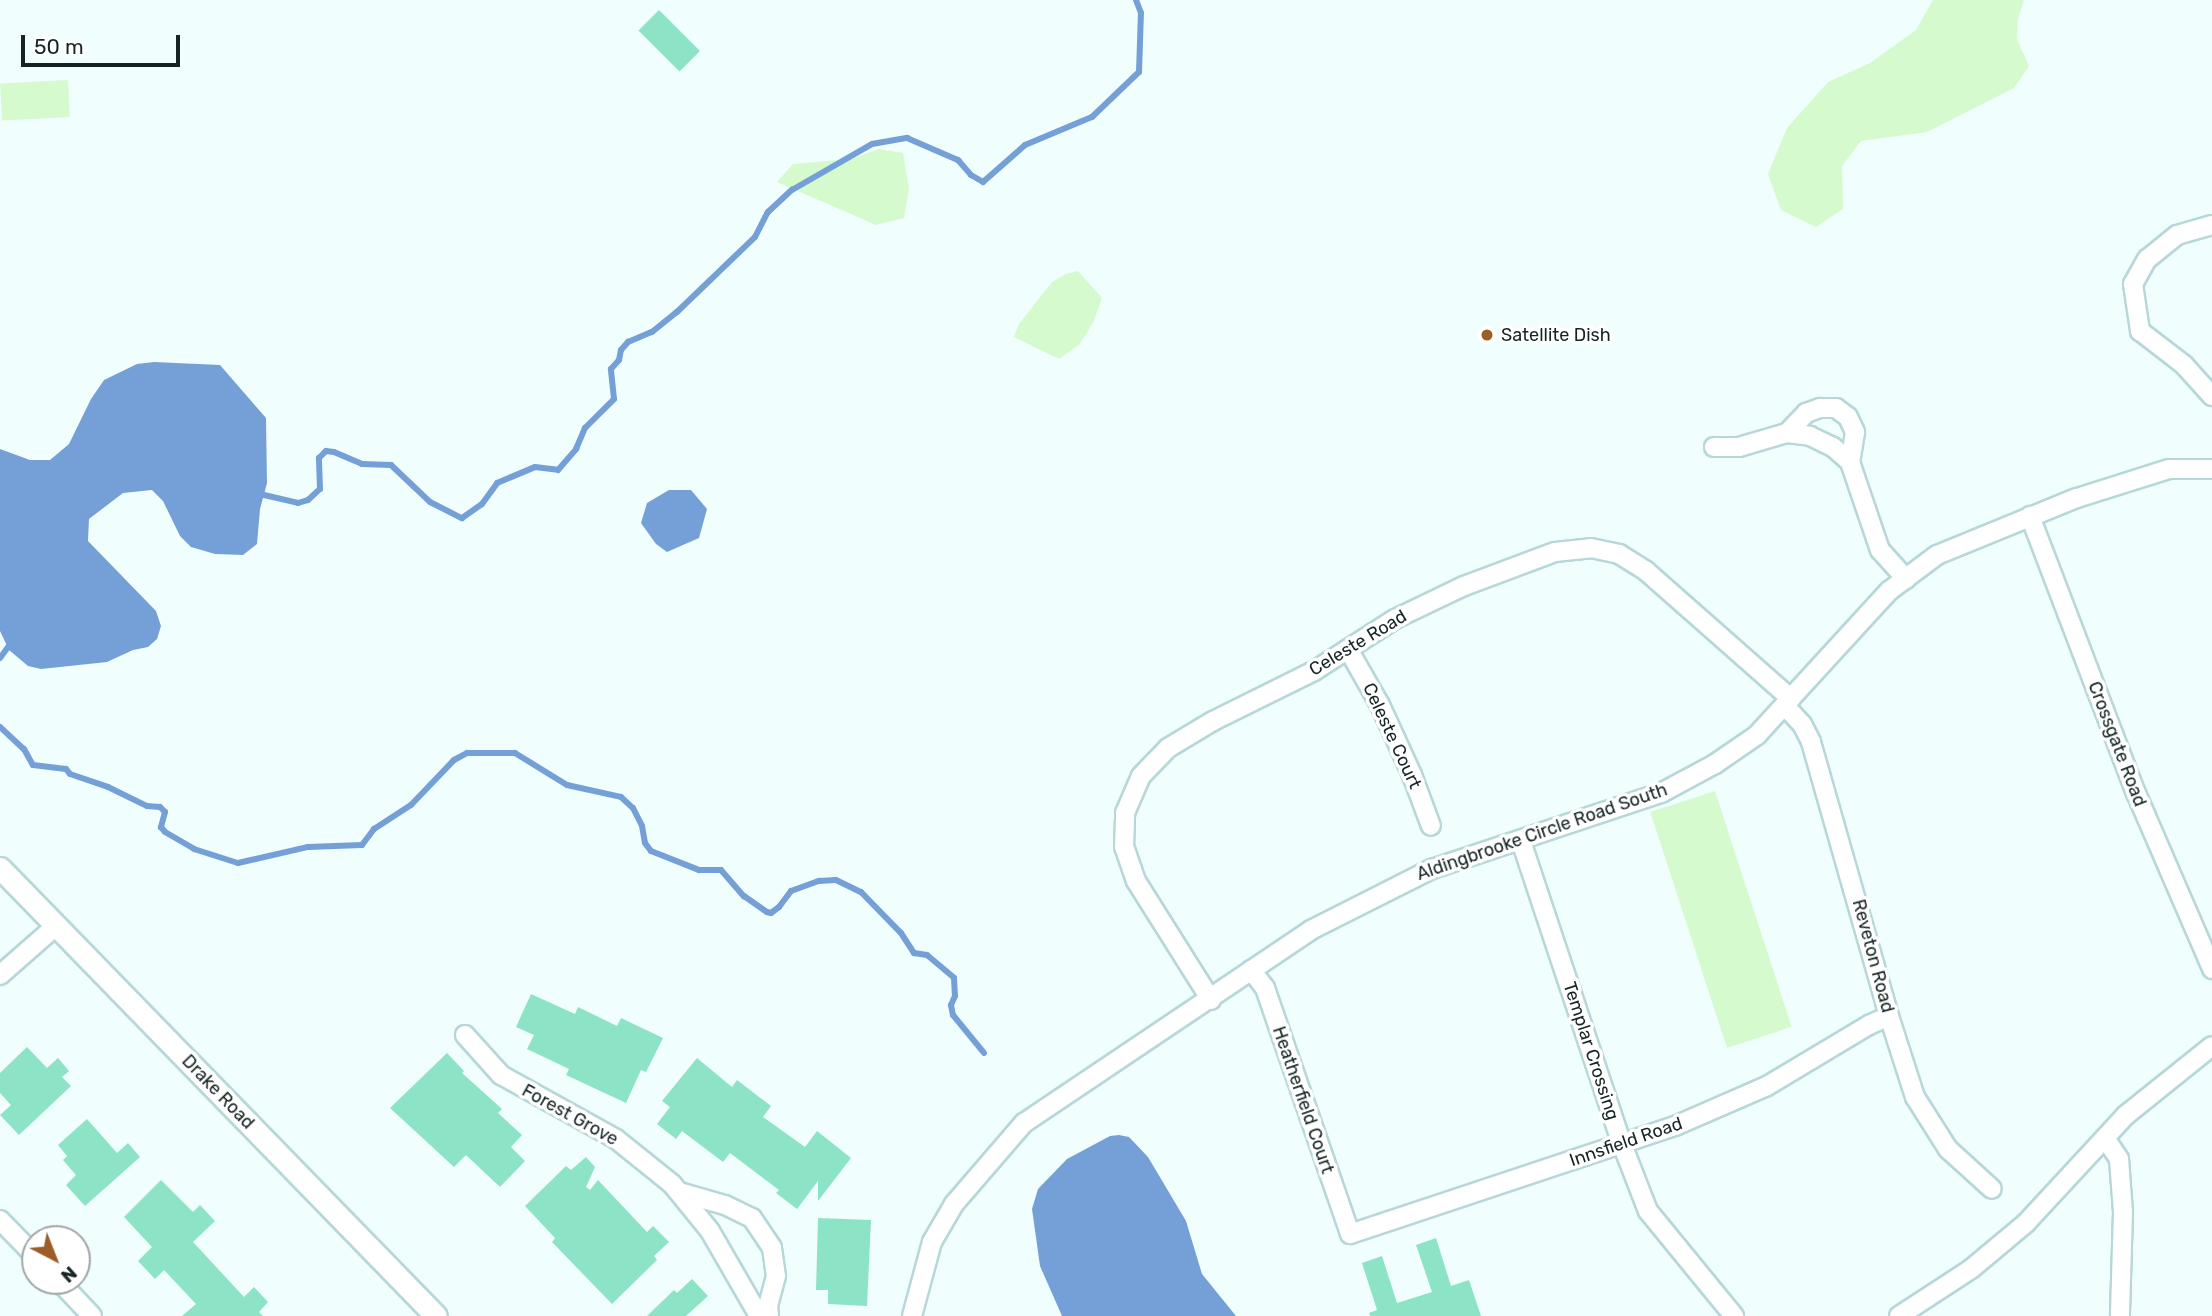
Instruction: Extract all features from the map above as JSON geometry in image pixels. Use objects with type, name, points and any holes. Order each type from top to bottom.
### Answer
[{"type":"street","points":[[2212,226],[2176,235],[2147,259],[2133,284],[2140,331],[2184,365],[2212,396]]},
{"type":"street","points":[[1787,433],[1807,413],[1820,408],[1836,408],[1848,416],[1855,432],[1850,462],[1880,550],[1906,579]]},
{"type":"street","points":[[1714,447],[1739,447],[1787,433],[1810,436],[1833,447],[1850,462]]},
{"type":"street","name":"Aldingbrooke Circle Road South","points":[[912,1316],[932,1242],[954,1204],[1024,1124],[1311,930],[1373,896],[1432,869],[1661,793],[1715,764],[1757,735],[1873,608],[1937,555],[2030,516],[2169,469],[2212,469]]},
{"type":"street","name":"Crossgate Road","points":[[2030,516],[2136,793],[2212,969]]},
{"type":"street","name":"Celeste Road","points":[[1211,1000],[1136,881],[1124,847],[1125,813],[1141,776],[1168,748],[1213,721],[1314,671],[1395,619],[1464,586],[1555,552],[1591,548],[1619,554],[1646,571],[1788,702]]},
{"type":"street","name":"Celeste Court","points":[[1348,649],[1380,705],[1412,775],[1431,826]]},
{"type":"street","name":"Reveton Road","points":[[1788,702],[1811,742],[1889,1016],[1915,1097],[1948,1149],[1992,1189]]},
{"type":"street","name":"Templar Crossing","points":[[1521,841],[1622,1144],[1648,1211],[1732,1315]]},
{"type":"street","name":"Drake Road","points":[[0,868],[436,1316]]},
{"type":"street","points":[[0,975],[56,926]]},
{"type":"street","name":"Heatherfield Court","points":[[1251,970],[1265,989],[1350,1234]]},
{"type":"street","name":"Innsfield Road","points":[[1350,1234],[1675,1126],[1767,1086],[1869,1025],[1889,1016]]},
{"type":"street","name":"Forest Grove","points":[[465,1035],[501,1075],[616,1139],[678,1192],[710,1231],[758,1316]]},
{"type":"street","points":[[1899,1316],[1919,1310],[2026,1223],[2105,1138],[2157,1088],[2212,1046]]},
{"type":"street","points":[[2105,1138],[2119,1159],[2123,1212],[2120,1316]]},
{"type":"street","name":"Forest Grove","points":[[678,1192],[725,1205],[752,1218],[772,1248],[776,1276],[768,1306],[769,1316]]},
{"type":"street","points":[[0,1220],[21,1242]]},
{"type":"street","points":[[72,1295],[92,1316]]},
{"type":"green space","points":[[1933,0],[2024,0],[2018,19],[2017,39],[2029,66],[2014,88],[1927,132],[1861,141],[1842,166],[1843,209],[1816,227],[1781,210],[1768,174],[1787,128],[1828,82],[1870,63],[1916,30]]},
{"type":"green space","points":[[68,80],[70,117],[2,121],[0,84]]},
{"type":"green space","points":[[879,149],[903,153],[909,189],[904,218],[876,225],[777,182],[793,164],[851,159]]},
{"type":"green space","points":[[1078,271],[1102,298],[1093,323],[1079,345],[1059,359],[1014,337],[1019,324],[1052,282]]},
{"type":"green space","points":[[1715,791],[1792,1027],[1727,1048],[1650,812]]},
{"type":"water","points":[[154,362],[220,365],[266,418],[267,483],[260,509],[257,544],[243,555],[215,554],[191,547],[180,536],[163,501],[152,490],[123,493],[89,519],[88,541],[156,611],[161,626],[157,639],[148,647],[133,650],[107,662],[41,669],[28,666],[9,650],[0,631],[0,449],[30,460],[50,460],[69,444],[91,399],[104,380],[137,364]]},
{"type":"water","points":[[669,490],[691,490],[707,509],[699,538],[667,552],[656,544],[641,523],[647,503]]},
{"type":"water","points":[[1110,1136],[1129,1137],[1148,1157],[1186,1221],[1202,1274],[1236,1316],[1062,1316],[1040,1266],[1032,1209],[1038,1189],[1067,1159]]},
{"type":"building","points":[[659,10],[700,51],[680,72],[638,31]]},
{"type":"building","points":[[531,994],[575,1014],[578,1007],[617,1026],[621,1018],[663,1038],[646,1072],[641,1070],[626,1103],[566,1075],[569,1069],[527,1049],[534,1035],[516,1027]]},
{"type":"building","points":[[27,1047],[47,1068],[58,1058],[69,1071],[62,1077],[71,1086],[19,1135],[0,1115],[11,1105],[0,1093],[0,1073]]},
{"type":"building","points":[[447,1053],[464,1071],[462,1073],[502,1109],[498,1113],[522,1135],[511,1147],[525,1161],[500,1187],[466,1155],[454,1167],[390,1108]]},
{"type":"building","points":[[697,1058],[732,1087],[737,1080],[771,1106],[763,1117],[805,1147],[817,1131],[851,1158],[818,1201],[818,1181],[797,1209],[776,1193],[779,1190],[730,1153],[723,1162],[682,1131],[676,1139],[657,1124],[670,1107],[662,1101]]},
{"type":"building","points":[[87,1119],[117,1153],[128,1143],[140,1157],[85,1206],[66,1185],[76,1175],[63,1160],[67,1156],[58,1145]]},
{"type":"building","points":[[586,1157],[595,1167],[586,1187],[590,1190],[598,1180],[647,1232],[653,1226],[669,1242],[654,1256],[657,1260],[612,1304],[552,1242],[555,1238],[525,1206],[566,1166],[571,1170]]},
{"type":"building","points":[[161,1180],[193,1212],[200,1205],[215,1221],[193,1242],[244,1297],[254,1287],[268,1302],[259,1312],[263,1316],[182,1316],[196,1304],[164,1270],[155,1279],[138,1261],[152,1247],[124,1217]]},
{"type":"building","points":[[818,1218],[871,1220],[867,1306],[828,1304],[828,1290],[816,1290]]},
{"type":"building","points":[[1436,1238],[1451,1286],[1469,1280],[1481,1316],[1370,1316],[1369,1313],[1377,1310],[1362,1263],[1382,1256],[1397,1303],[1432,1292],[1416,1245]]},
{"type":"building","points":[[692,1279],[708,1296],[686,1316],[647,1316],[674,1290],[677,1293]]},
{"type":"waterway","points":[[264,495],[298,503],[308,500],[320,489],[319,458],[326,451],[362,464],[391,465],[430,502],[462,518],[482,504],[497,483],[535,467],[558,470],[576,449],[585,428],[614,399],[611,369],[619,360],[621,350],[628,342],[652,332],[677,312],[755,237],[768,212],[792,190],[872,144],[907,138],[958,160],[971,175],[983,182],[1025,145],[1092,117],[1139,72],[1141,13],[1136,0]]},
{"type":"waterway","points":[[0,658],[8,647]]},
{"type":"waterway","points":[[0,727],[24,749],[33,765],[66,769],[70,774],[108,787],[147,806],[160,807],[165,812],[161,827],[165,832],[194,849],[238,863],[308,847],[362,845],[374,829],[411,805],[454,760],[467,753],[515,753],[567,785],[621,797],[633,808],[642,826],[645,843],[651,851],[699,870],[721,870],[744,896],[767,912],[771,913],[779,907],[791,891],[819,881],[836,880],[861,892],[901,933],[914,953],[927,955],[954,978],[955,996],[951,1005],[953,1015],[984,1053]]},
{"type":"place","name":"Satellite Dish","points":[[1487,335]]}]
